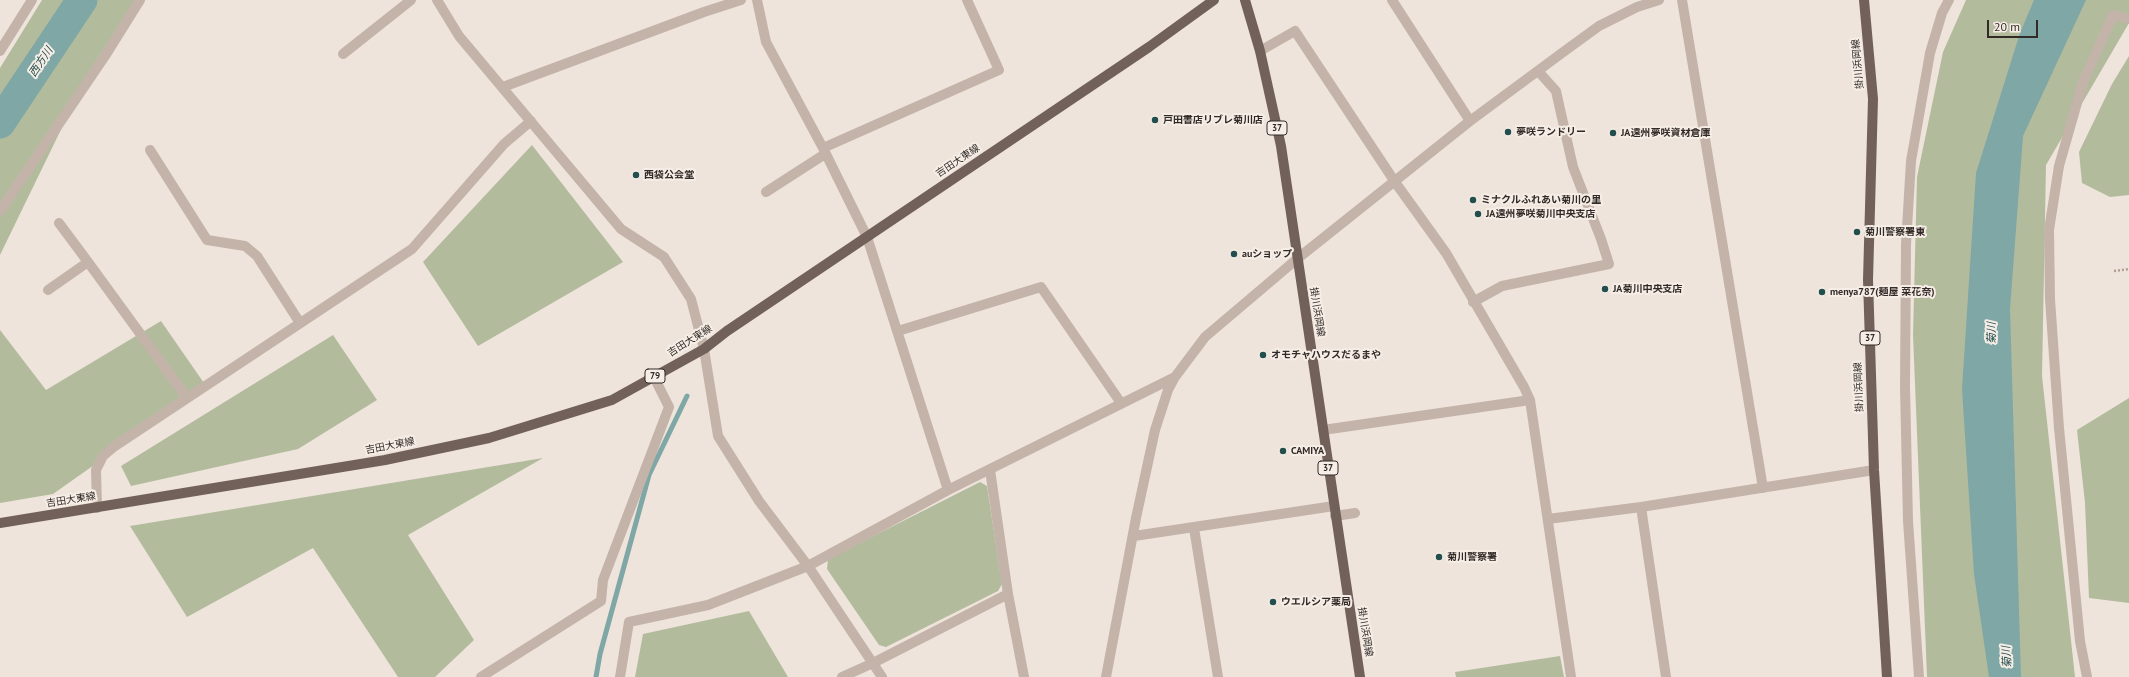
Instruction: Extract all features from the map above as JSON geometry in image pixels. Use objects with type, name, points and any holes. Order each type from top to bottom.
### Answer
[{"type":"main road","name":"吉田大東線","points":[[0,523],[385,460],[489,438],[612,400],[704,349],[1149,47],[1214,0]]},
{"type":"main road","name":"掛川浜岡線","points":[[1245,0],[1260,51],[1281,146],[1360,677]]},
{"type":"main road","name":"掛川浜岡線","points":[[1864,0],[1873,99],[1868,280],[1874,470],[1887,677]]},
{"type":"street","points":[[0,51],[32,0]]},
{"type":"street","points":[[0,210],[105,56],[140,0]]},
{"type":"street","points":[[343,54],[411,0]]},
{"type":"street","points":[[436,0],[459,36],[621,229],[664,257],[690,299],[704,349],[718,436],[759,501],[808,566],[882,677]]},
{"type":"street","points":[[503,87],[740,0]]},
{"type":"street","points":[[757,0],[766,42],[824,151],[867,237],[948,490]]},
{"type":"street","points":[[766,192],[824,151],[999,70],[967,0]]},
{"type":"street","points":[[1392,0],[1470,121]]},
{"type":"street","points":[[1106,677],[1155,430],[1168,390],[1205,337],[1297,259],[1470,121],[1599,26],[1637,7],[1659,0]]},
{"type":"street","points":[[1682,0],[1763,488]]},
{"type":"street","points":[[1919,677],[1908,521],[1905,387],[1906,245],[1911,161],[1930,53],[1942,13],[1949,0]]},
{"type":"street","points":[[2087,677],[2080,641],[2059,428],[2050,299],[2049,230],[2059,166],[2083,82],[2113,15],[2129,18]]},
{"type":"street","points":[[1260,51],[1295,30],[1395,182],[1446,253],[1530,400],[1571,677]]},
{"type":"street","points":[[1473,302],[1502,286],[1609,264],[1573,167],[1556,91],[1538,71]]},
{"type":"street","points":[[97,508],[96,470],[103,456],[115,446],[412,249],[504,144],[531,121]]},
{"type":"street","points":[[150,150],[207,240],[245,246],[257,256],[300,323]]},
{"type":"street","points":[[59,223],[187,398]]},
{"type":"street","points":[[48,290],[88,262]]},
{"type":"street","points":[[898,331],[1041,287],[1120,403]]},
{"type":"street","points":[[481,677],[601,601],[604,580],[669,407],[654,377]]},
{"type":"street","points":[[620,677],[629,622],[708,605],[808,566],[948,490],[1120,403],[1175,378]]},
{"type":"street","points":[[1323,430],[1453,415],[1530,400]]},
{"type":"street","points":[[990,470],[1008,594],[1024,677]]},
{"type":"street","points":[[1548,519],[1641,507],[1874,470]]},
{"type":"street","points":[[1134,536],[1334,506]]},
{"type":"street","points":[[1641,507],[1666,677]]},
{"type":"street","points":[[1335,516],[1355,514]]},
{"type":"street","points":[[1194,528],[1218,677]]},
{"type":"street","points":[[842,677],[873,663],[1008,594]]},
{"type":"path","points":[[2114,271],[2129,269]]},
{"type":"green space","points":[[42,0],[136,0],[89,72],[0,255],[0,68]]},
{"type":"green space","points":[[1966,0],[2129,0],[2129,23],[2046,165],[2042,376],[2075,677],[1927,677],[1913,335],[1917,177],[1943,52]]},
{"type":"green space","points":[[2129,56],[2129,195],[2110,197],[2082,183],[2079,152],[2112,84]]},
{"type":"green space","points":[[532,145],[623,262],[478,346],[423,262]]},
{"type":"green space","points":[[161,321],[206,386],[53,494],[0,503],[0,330],[46,390]]},
{"type":"green space","points":[[333,335],[377,400],[298,449],[131,486],[121,466]]},
{"type":"green space","points":[[2129,398],[2129,603],[2089,598],[2085,503],[2077,430]]},
{"type":"green space","points":[[543,458],[408,535],[474,640],[435,677],[398,677],[313,548],[187,617],[130,526]]},
{"type":"green space","points":[[980,482],[987,486],[1002,584],[998,591],[886,647],[879,645],[827,569],[828,559]]},
{"type":"green space","points":[[749,611],[788,677],[635,677],[643,634]]},
{"type":"green space","points":[[1560,656],[1564,677],[1456,677],[1455,672]]},
{"type":"water","name":"菊川","points":[[2034,0],[2086,0],[2023,136],[2010,309],[2021,677],[1989,677],[1974,574],[1962,389],[1976,173],[2020,33]]},
{"type":"waterway","name":"西方川","points":[[0,123],[82,0]]},
{"type":"waterway","points":[[596,677],[600,654],[649,475],[687,396]]},
{"type":"place","name":"戸田書店リブレ菊川店","points":[[1155,120]]},
{"type":"place","name":"夢咲ランドリー","points":[[1508,132]]},
{"type":"place","name":"JA遠州夢咲資材倉庫","points":[[1613,133]]},
{"type":"place","name":"西袋公会堂","points":[[636,175]]},
{"type":"place","name":"ミナクルふれあい菊川の里","points":[[1473,200]]},
{"type":"place","name":"JA遠州夢咲菊川中央支店","points":[[1478,214]]},
{"type":"place","name":"菊川警察署東","points":[[1857,232]]},
{"type":"place","name":"auショップ","points":[[1234,254]]},
{"type":"place","name":"JA菊川中央支店","points":[[1605,289]]},
{"type":"place","name":"menya787(麺屋 菜花奈)","points":[[1822,292]]},
{"type":"place","name":"オモチャハウスだるまや","points":[[1263,355]]},
{"type":"place","name":"CAMIYA","points":[[1283,451]]},
{"type":"place","name":"菊川警察署","points":[[1439,557]]},
{"type":"place","name":"ウエルシア薬局","points":[[1273,602]]}]
